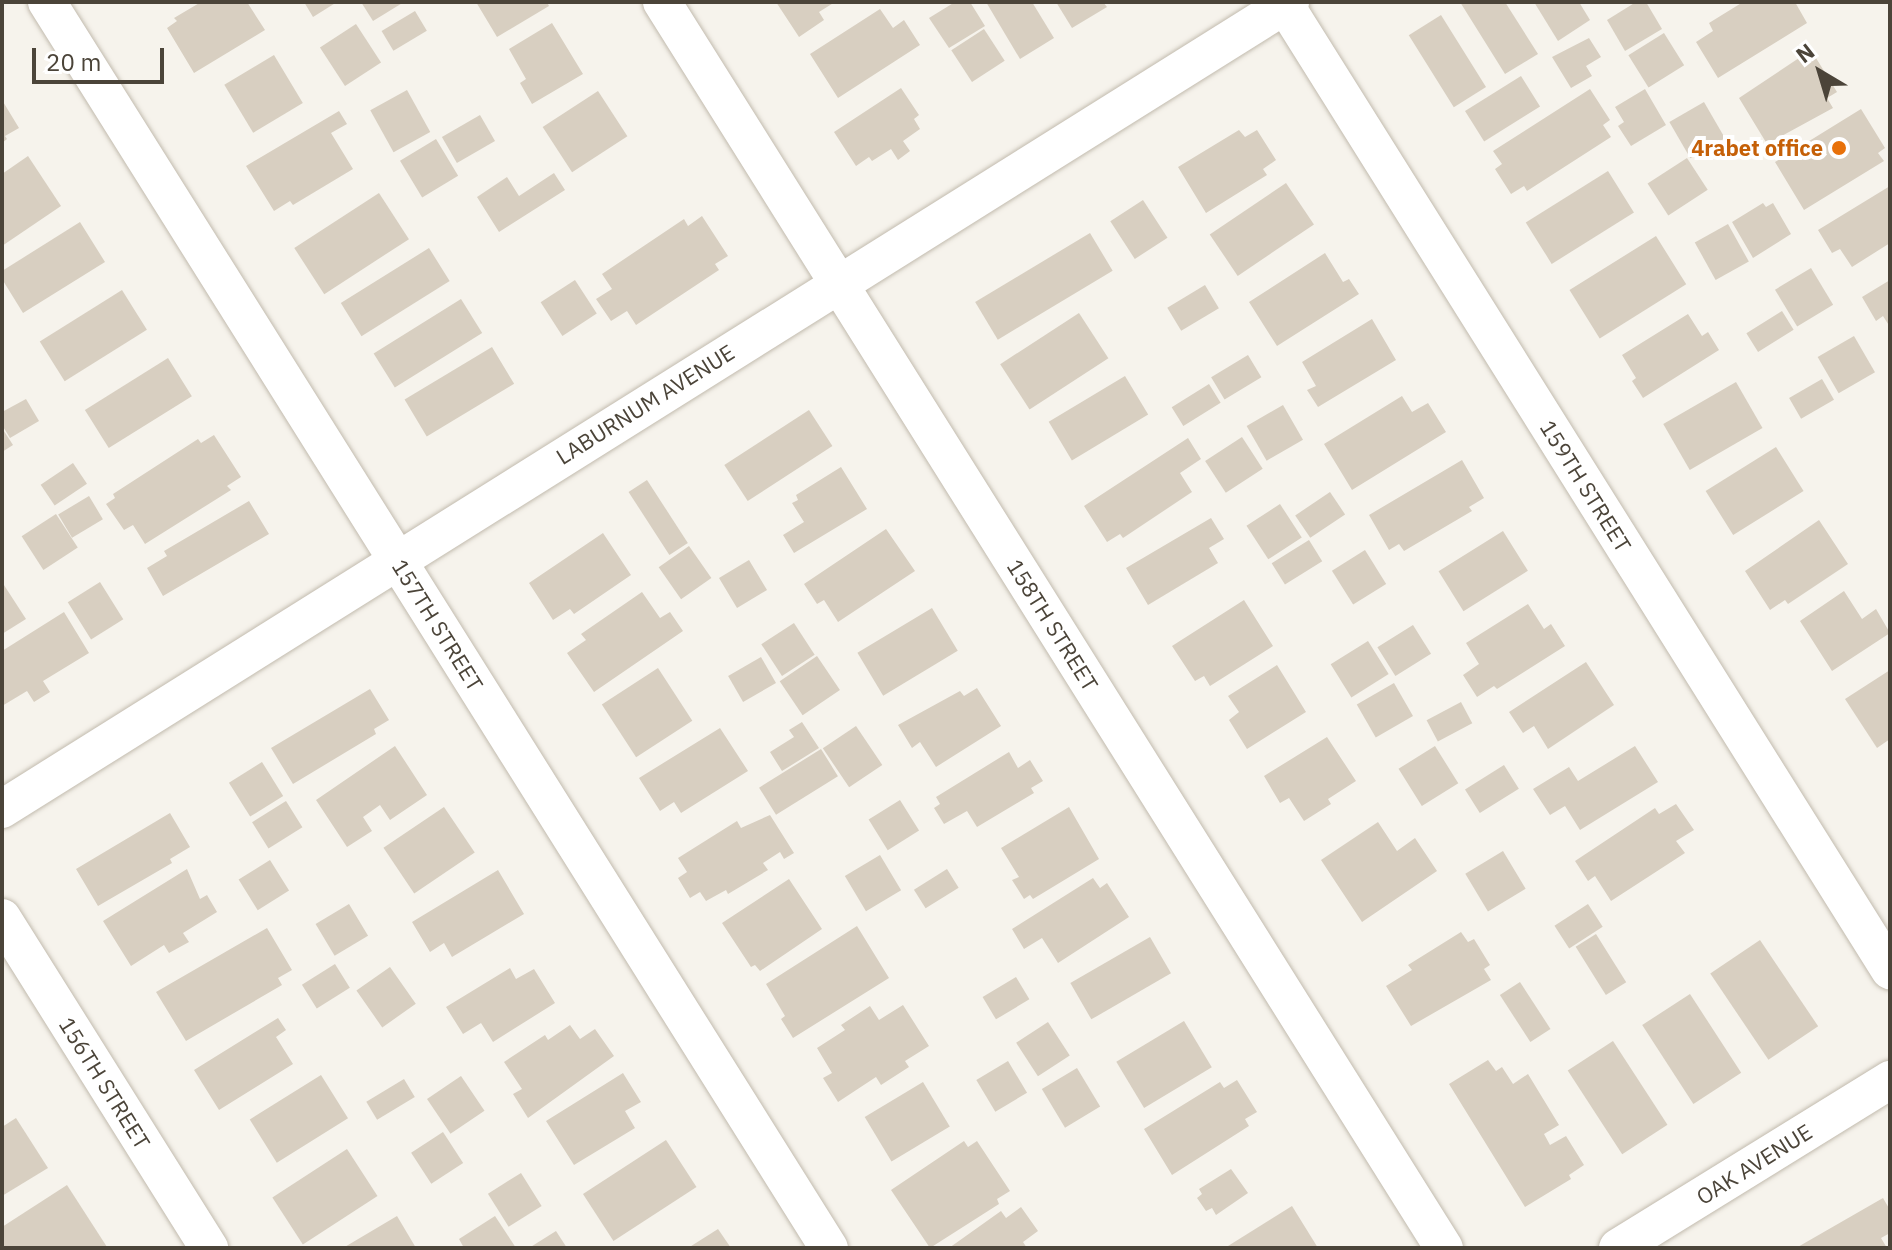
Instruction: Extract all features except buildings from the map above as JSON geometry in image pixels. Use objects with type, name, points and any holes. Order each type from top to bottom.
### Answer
[{"type":"street","name":"157TH STREET","points":[[47,2],[829,1248]]},
{"type":"street","name":"158TH STREET","points":[[662,2],[1444,1248]]},
{"type":"street","name":"LABURNUM AVENUE","points":[[2,809],[1286,3]]},
{"type":"street","name":"159TH STREET","points":[[1286,3],[1890,970]]},
{"type":"street","name":"156TH STREET","points":[[2,918],[209,1248]]},
{"type":"street","name":"OAK AVENUE","points":[[1632,1243],[1890,1080]]},
{"type":"place","name":"4rabet office","points":[[1839,148]]}]
